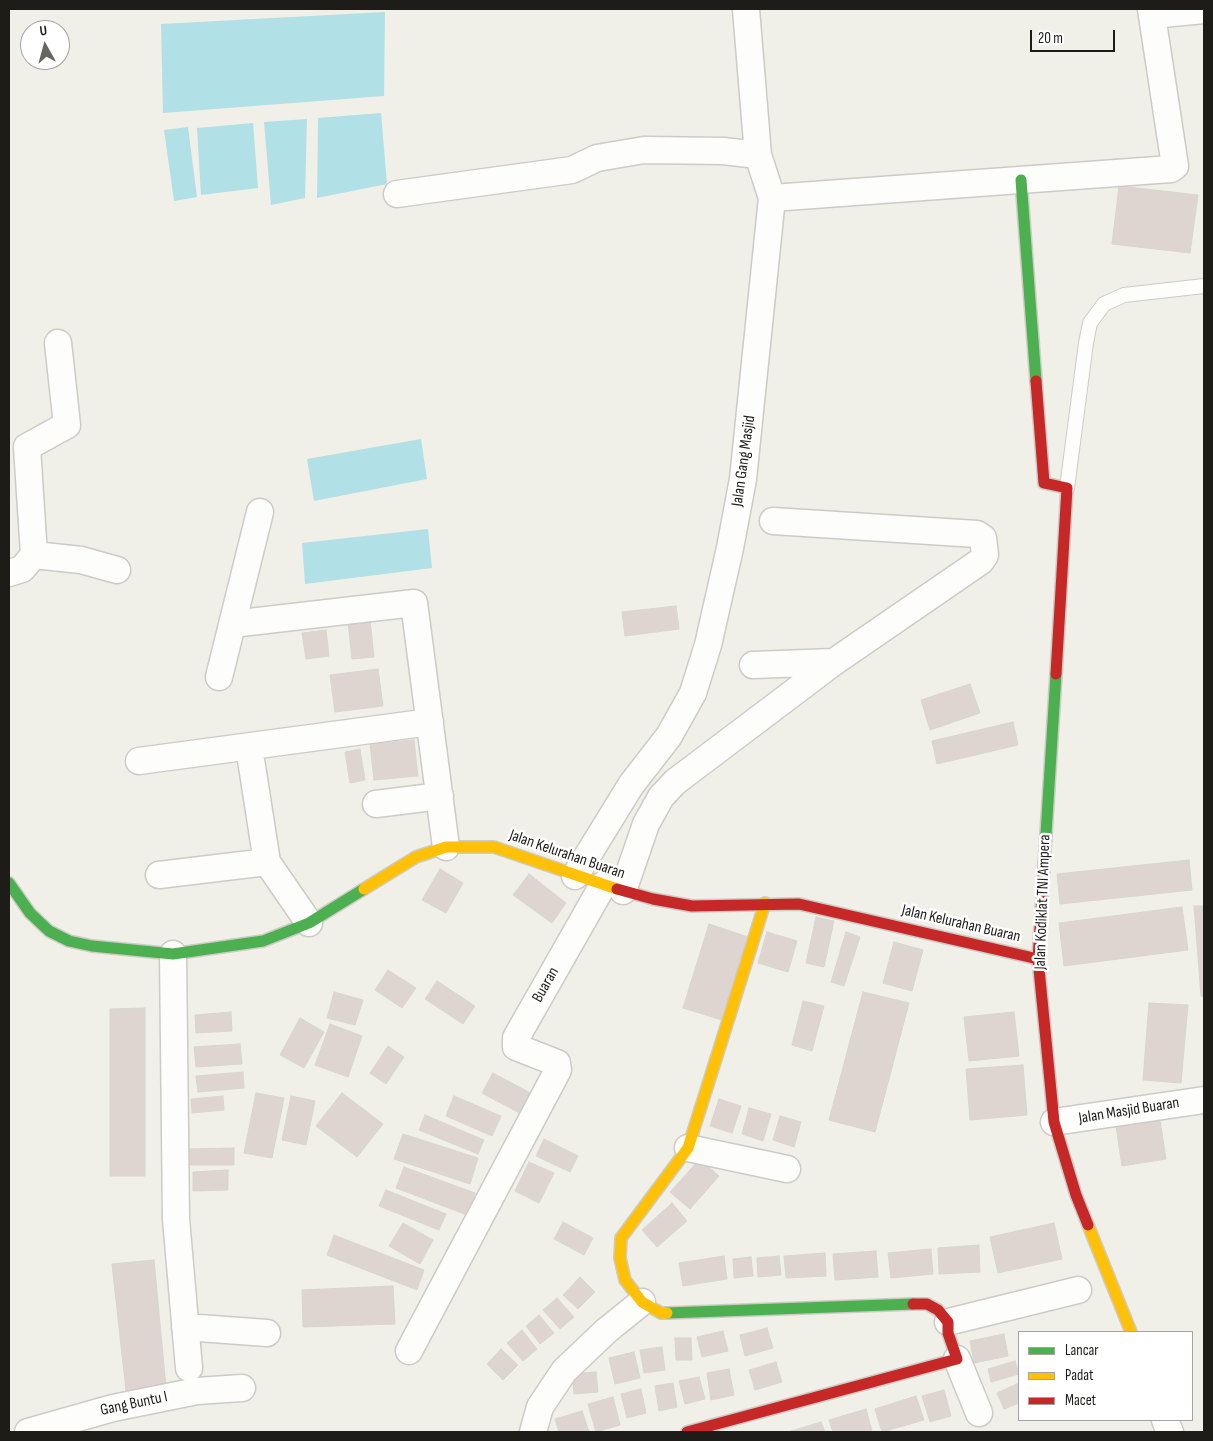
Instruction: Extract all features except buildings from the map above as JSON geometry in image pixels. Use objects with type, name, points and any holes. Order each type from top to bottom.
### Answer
[{"type":"street","name":"Jalan Gang Masjid","points":[[575,876],[632,785],[669,736],[693,694],[708,645],[743,478],[772,198],[758,155],[746,9]]},
{"type":"street","points":[[772,198],[1165,171],[1175,166],[1151,12],[1204,10]]},
{"type":"street","points":[[397,194],[572,170],[597,158],[644,150],[723,151],[758,155]]},
{"type":"street","points":[[1021,180],[1044,484],[1067,488]]},
{"type":"street","points":[[9,573],[18,572],[34,555],[27,447],[67,425],[58,343]]},
{"type":"street","name":"Jalan Kodiklat TNI Ampera","points":[[1067,488],[1038,959],[1054,1122],[1076,1195],[1131,1331]]},
{"type":"street","points":[[219,677],[260,512]]},
{"type":"street","points":[[613,888],[661,797],[675,782],[834,662],[981,561],[986,549],[983,538],[976,534],[773,520]]},
{"type":"street","points":[[34,555],[81,560],[118,570]]},
{"type":"street","points":[[232,624],[414,603],[446,847]]},
{"type":"street","points":[[753,665],[834,662]]},
{"type":"street","points":[[139,762],[430,722]]},
{"type":"street","points":[[249,747],[267,862],[309,923]]},
{"type":"street","points":[[376,804],[440,796]]},
{"type":"street","name":"Jalan Kelurahan Buaran","points":[[9,882],[30,913],[49,931],[69,941],[92,946],[173,954],[263,941],[309,923],[416,857],[446,847],[494,847],[575,876],[653,900],[692,906],[765,903],[799,904],[1038,959]]},
{"type":"street","points":[[159,875],[267,862]]},
{"type":"street","name":"Buaran","points":[[409,1351],[558,1070],[556,1063],[516,1048],[516,1038],[613,888]]},
{"type":"street","points":[[765,903],[688,1148],[621,1238],[620,1258],[624,1280],[642,1302],[661,1313],[927,1304],[938,1310],[948,1322],[948,1333],[978,1413]]},
{"type":"street","points":[[173,954],[176,1219],[189,1368]]},
{"type":"street","name":"Jalan Masjid Buaran","points":[[1054,1122],[1204,1100]]},
{"type":"street","points":[[688,1148],[787,1169]]},
{"type":"street","points":[[948,1322],[1078,1290]]},
{"type":"street","points":[[533,1432],[540,1407],[564,1371],[606,1331],[642,1302]]},
{"type":"street","points":[[185,1327],[267,1333]]},
{"type":"street","points":[[687,1432],[957,1358]]},
{"type":"street","name":"Gang Buntu I","points":[[28,1432],[113,1408],[197,1391],[242,1388]]},
{"type":"lane","points":[[1067,488],[1090,323],[1104,304],[1124,295],[1204,286]]},
{"type":"water","points":[[385,12],[384,96],[163,113],[161,24]]},
{"type":"water","points":[[381,113],[387,184],[317,198],[318,118]]},
{"type":"water","points":[[307,119],[305,198],[271,205],[264,122]]},
{"type":"water","points":[[253,123],[258,188],[201,195],[197,128]]},
{"type":"water","points":[[188,127],[197,197],[174,201],[164,130]]},
{"type":"water","points":[[421,439],[427,479],[314,501],[307,459]]},
{"type":"water","points":[[428,529],[432,568],[305,584],[302,543]]},
{"type":"traffic: fast","points":[[1021,180],[1036,381]]},
{"type":"traffic: fast","points":[[1044,866],[1056,674]]},
{"type":"traffic: fast","points":[[9,883],[30,913],[49,931],[69,941],[92,946],[173,954],[263,941],[309,923],[364,889]]},
{"type":"traffic: fast","points":[[667,1313],[913,1304]]},
{"type":"traffic: slow","points":[[364,889],[416,857],[446,847],[494,847],[617,889]]},
{"type":"traffic: slow","points":[[667,1313],[661,1313],[642,1302],[625,1280],[620,1258],[621,1238],[688,1148],[765,903]]},
{"type":"traffic: slow","points":[[1088,1225],[1131,1331]]},
{"type":"traffic: jam","points":[[1036,381],[1044,483],[1067,488],[1056,674]]},
{"type":"traffic: jam","points":[[1044,866],[1038,959],[1054,1122],[1076,1195],[1088,1225]]},
{"type":"traffic: jam","points":[[617,889],[653,899],[692,906],[799,904],[1038,959]]},
{"type":"traffic: jam","points":[[687,1432],[957,1359],[948,1333],[948,1322],[938,1310],[927,1304],[913,1304]]}]
